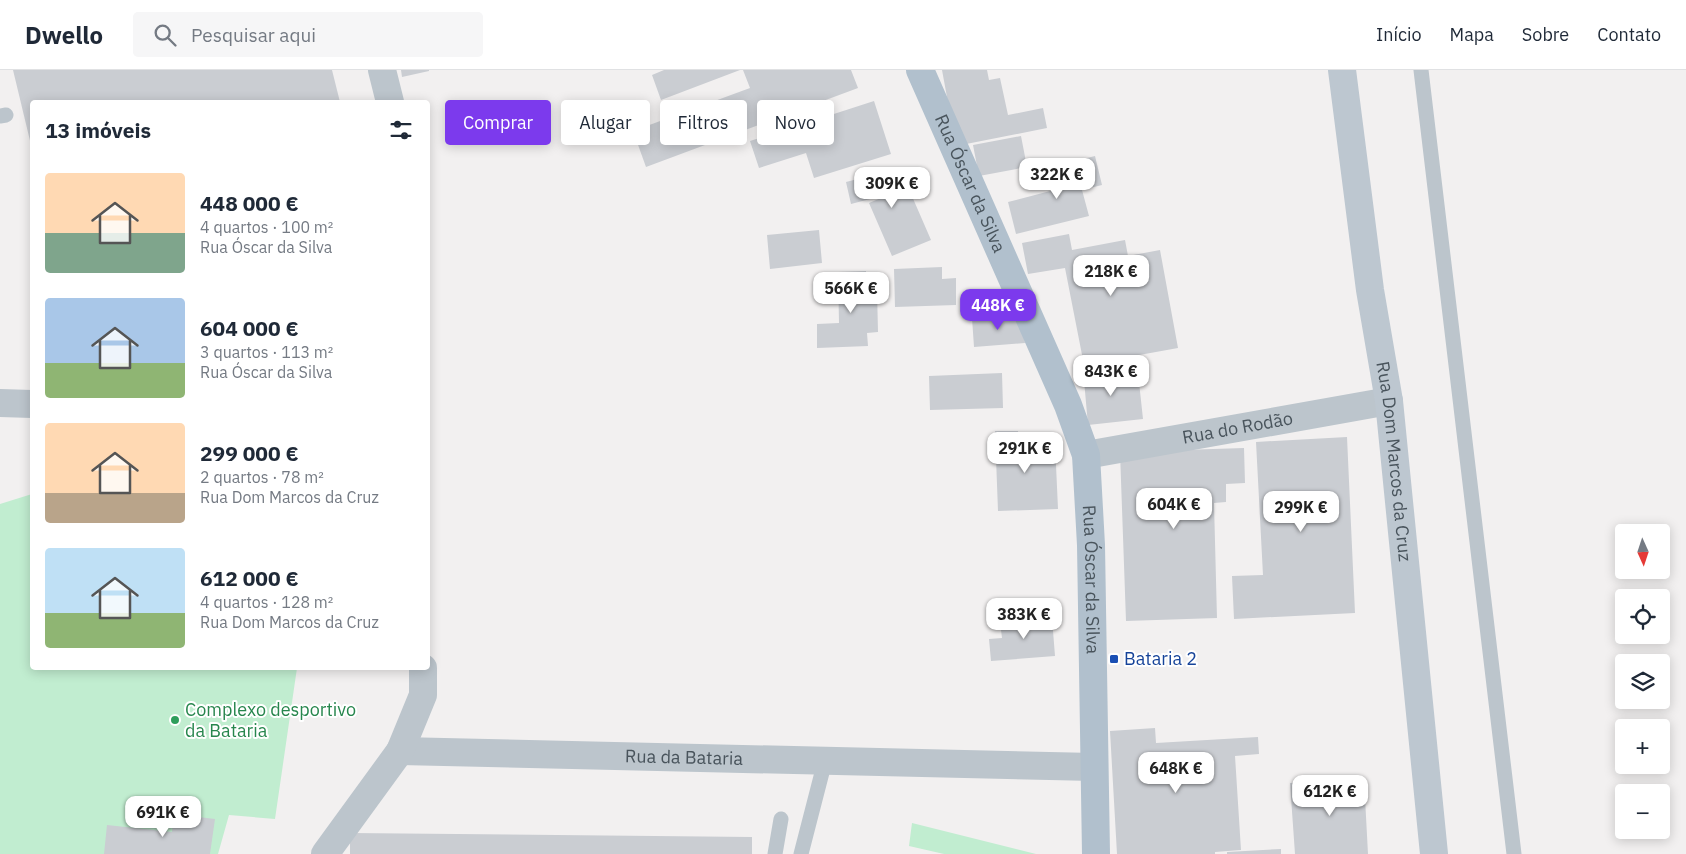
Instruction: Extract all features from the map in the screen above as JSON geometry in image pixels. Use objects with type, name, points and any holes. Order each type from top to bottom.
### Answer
[{"type":"main road","name":"Rua Óscar da Silva","points":[[920,70],[1049,361],[1086,455],[1091,545],[1096,854]]},
{"type":"street","points":[[382,70],[390,100]]},
{"type":"street","name":"Rua Dom Marcos da Cruz","points":[[1342,70],[1370,290],[1390,401],[1434,854]]},
{"type":"street","name":"Rua do Rodão","points":[[1086,455],[1390,401]]},
{"type":"street","points":[[0,403],[30,404]]},
{"type":"street","points":[[325,854],[400,751],[423,695],[423,670]]},
{"type":"street","name":"Rua da Bataria","points":[[400,751],[1094,767]]},
{"type":"lane","points":[[1421,70],[1514,854]]},
{"type":"lane","points":[[800,854],[825,761]]},
{"type":"lane","points":[[776,854],[781,819]]},
{"type":"green space","points":[[30,495],[30,670],[297,670],[275,819],[229,815],[218,854],[0,854],[0,504]]},
{"type":"green space","points":[[912,823],[1036,854],[944,854],[909,846]]},
{"type":"building","points":[[13,70],[332,70],[340,100],[30,100],[30,141]]},
{"type":"building","points":[[401,70],[429,70],[429,71],[402,77]]},
{"type":"building","points":[[664,70],[740,70],[661,100],[652,75]]},
{"type":"building","points":[[743,70],[851,70],[858,88],[826,100],[757,100],[757,126],[747,129],[747,100],[717,100],[750,88]]},
{"type":"building","points":[[942,70],[987,70],[989,80],[1000,78],[1008,115],[1043,108],[1047,128],[956,146]]},
{"type":"building","points":[[874,101],[891,154],[814,178],[806,153],[759,168],[750,141],[757,139],[757,145],[834,145],[834,114]]},
{"type":"building","points":[[660,121],[660,145],[705,145],[646,167],[638,145],[650,145],[650,125]]},
{"type":"building","points":[[1021,136],[1027,167],[979,176],[973,145]]},
{"type":"building","points":[[1095,156],[1102,185],[1082,190],[1089,216],[1016,234],[1008,202],[1073,185],[1067,163]]},
{"type":"building","points":[[900,168],[905,188],[908,187],[931,240],[892,256],[869,203],[893,193],[851,204],[846,182]]},
{"type":"building","points":[[819,230],[822,263],[770,269],[767,235]]},
{"type":"building","points":[[1069,234],[1072,250],[1125,240],[1128,256],[1160,250],[1178,348],[1084,365],[1065,268],[1028,274],[1022,243]]},
{"type":"building","points":[[942,267],[942,279],[956,278],[956,305],[895,307],[894,269]]},
{"type":"building","points":[[866,271],[866,290],[877,290],[878,332],[867,333],[868,346],[817,348],[817,324],[839,323],[838,272]]},
{"type":"building","points":[[1022,314],[1025,343],[974,347],[972,318]]},
{"type":"building","points":[[1120,366],[1122,383],[1139,382],[1143,419],[1088,425],[1083,369]]},
{"type":"building","points":[[1002,373],[1003,408],[930,410],[929,376]]},
{"type":"building","points":[[995,431],[1018,431],[1019,444],[1055,443],[1058,509],[998,511]]},
{"type":"building","points":[[1347,437],[1355,613],[1234,619],[1232,576],[1263,575],[1256,442]]},
{"type":"building","points":[[1244,448],[1245,483],[1226,484],[1226,502],[1214,503],[1217,618],[1126,621],[1120,452]]},
{"type":"building","points":[[1052,618],[1055,656],[991,661],[989,639],[1002,638],[1000,622]]},
{"type":"building","points":[[1155,728],[1156,743],[1258,737],[1259,754],[1235,756],[1241,850],[1215,852],[1215,854],[1117,854],[1110,731]]},
{"type":"building","points":[[1364,779],[1368,854],[1295,854],[1290,783]]},
{"type":"building","points":[[174,814],[215,819],[210,854],[104,854],[107,825],[172,832]]},
{"type":"building","points":[[350,833],[752,837],[752,854],[350,854]]},
{"type":"building","points":[[1281,849],[1281,854],[1227,854],[1227,852]]},
{"type":"place","name":"Bataria 2","points":[[1114,659]]},
{"type":"place","name":"Complexo desportivo da Bataria","points":[[175,720]]}]
